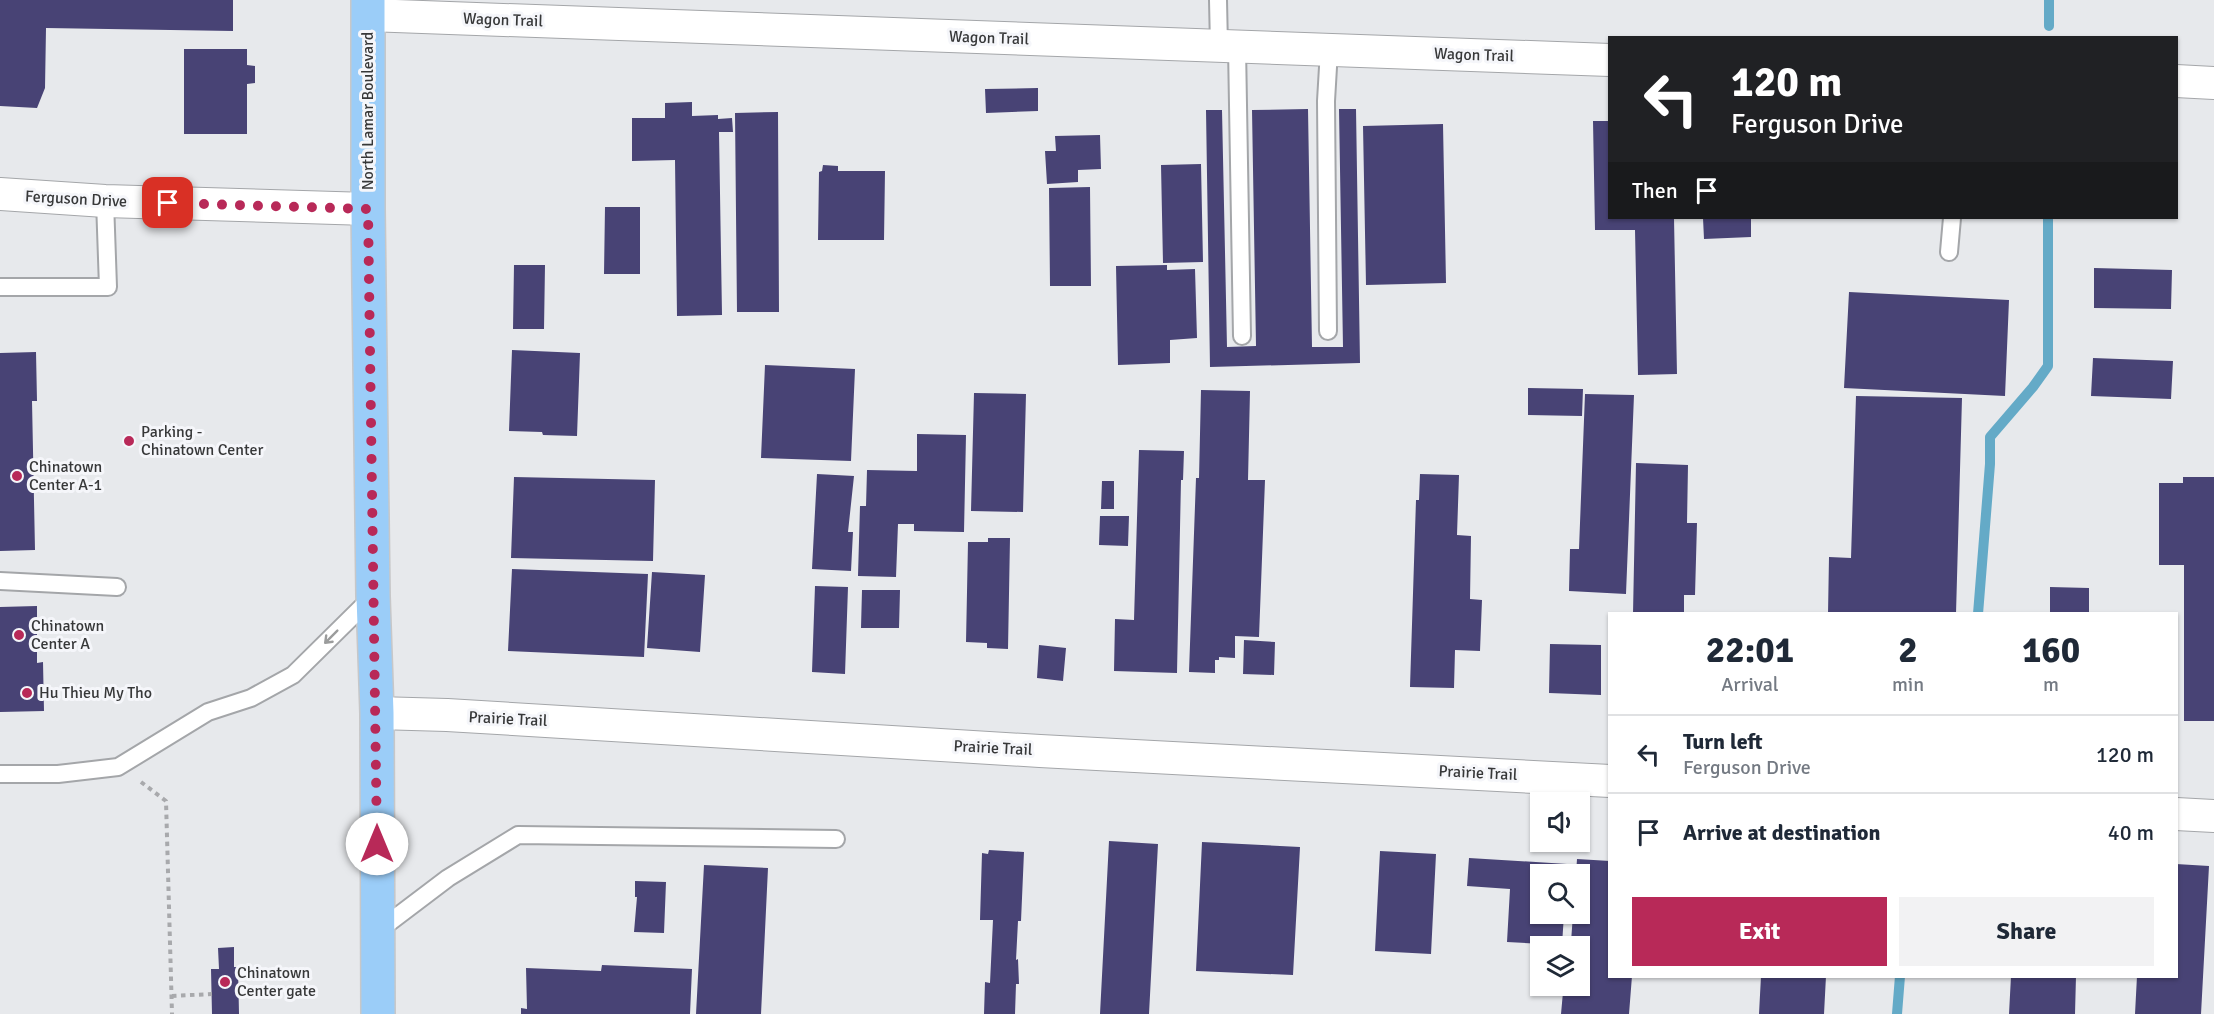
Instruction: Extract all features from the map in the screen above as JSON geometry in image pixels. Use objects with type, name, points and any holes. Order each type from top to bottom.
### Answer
[{"type":"main road","name":"North Lamar Boulevard","points":[[368,8],[368,209],[378,1014]]},
{"type":"street","name":"Wagon Trail","points":[[368,8],[517,10],[1228,46],[1608,60]]},
{"type":"street","points":[[2178,81],[2214,83]]},
{"type":"street","name":"Ferguson Drive","points":[[0,194],[105,201],[368,209]]},
{"type":"street","name":"Prairie Trail","points":[[376,713],[1608,781]]},
{"type":"street","points":[[2178,814],[2214,816]]},
{"type":"lane","points":[[1218,0],[1228,46],[1242,336]]},
{"type":"lane","points":[[1328,331],[1326,101],[1329,50]]},
{"type":"lane","points":[[0,287],[108,287],[105,201]]},
{"type":"lane","points":[[1949,252],[1952,219]]},
{"type":"lane","points":[[0,581],[117,587]]},
{"type":"lane","points":[[0,774],[58,774],[118,767],[208,712],[251,698],[293,675],[373,596]]},
{"type":"lane","points":[[377,932],[448,878],[518,835],[836,839]]},
{"type":"path","points":[[139,781],[166,801],[172,1014]]},
{"type":"path","points":[[172,996],[212,994]]},
{"type":"building","points":[[0,0],[233,0],[233,31],[46,28],[45,88],[37,108],[0,106]]},
{"type":"building","points":[[184,49],[247,49],[247,65],[255,66],[255,83],[247,84],[247,134],[184,134]]},
{"type":"building","points":[[1038,88],[1038,111],[986,113],[985,89]]},
{"type":"building","points":[[692,102],[692,116],[718,115],[718,119],[732,118],[733,132],[719,132],[722,315],[677,316],[675,160],[632,161],[632,118],[665,118],[665,103]]},
{"type":"building","points":[[1308,109],[1312,347],[1343,347],[1339,109],[1356,109],[1360,363],[1210,367],[1206,110],[1222,110],[1227,347],[1256,346],[1252,110]]},
{"type":"building","points":[[778,112],[779,312],[737,312],[735,113]]},
{"type":"building","points":[[1593,121],[1608,121],[1608,219],[1674,219],[1677,374],[1638,375],[1635,230],[1595,230]]},
{"type":"building","points":[[1443,124],[1446,283],[1366,285],[1363,126]]},
{"type":"building","points":[[1100,135],[1101,169],[1078,170],[1078,182],[1047,184],[1045,151],[1056,151],[1055,136]]},
{"type":"building","points":[[1201,164],[1203,262],[1163,263],[1161,165]]},
{"type":"building","points":[[823,165],[838,166],[838,171],[885,171],[884,240],[818,240],[819,172],[822,171]]},
{"type":"building","points":[[1090,187],[1091,286],[1050,286],[1049,188]]},
{"type":"building","points":[[605,207],[640,207],[640,274],[604,274]]},
{"type":"building","points":[[1703,219],[1751,219],[1751,237],[1704,239]]},
{"type":"building","points":[[514,265],[545,265],[544,329],[513,329]]},
{"type":"building","points":[[1167,265],[1167,270],[1195,269],[1197,338],[1170,340],[1170,363],[1118,365],[1116,266]]},
{"type":"building","points":[[2094,268],[2172,270],[2171,309],[2094,308]]},
{"type":"building","points":[[1849,292],[2009,300],[2005,396],[1844,388]]},
{"type":"building","points":[[512,350],[580,353],[577,436],[509,431]]},
{"type":"building","name":"Chinatown Center A-1","points":[[36,352],[37,401],[32,401],[35,550],[0,551],[0,353]]},
{"type":"building","points":[[2093,358],[2173,361],[2171,399],[2091,396]]},
{"type":"building","points":[[765,365],[855,369],[851,461],[761,458]]},
{"type":"building","points":[[1528,388],[1583,389],[1582,416],[1528,415]]},
{"type":"building","points":[[1201,390],[1250,391],[1248,480],[1265,480],[1259,637],[1235,636],[1235,658],[1219,657],[1219,660],[1215,660],[1215,673],[1189,672]]},
{"type":"building","points":[[974,393],[1026,394],[1023,512],[971,511]]},
{"type":"building","points":[[1585,394],[1634,395],[1626,594],[1569,591],[1570,549],[1579,549]]},
{"type":"building","points":[[1856,396],[1962,398],[1956,612],[1828,612],[1829,557],[1851,558]]},
{"type":"building","points":[[917,434],[966,435],[964,532],[914,531],[914,524],[898,524],[896,577],[858,576],[860,506],[866,506],[867,470],[917,471]]},
{"type":"building","points":[[1139,450],[1184,451],[1183,480],[1181,480],[1177,673],[1114,671],[1115,619],[1134,620]]},
{"type":"building","points":[[1636,463],[1688,465],[1687,523],[1697,523],[1695,595],[1684,595],[1684,612],[1633,612]]},
{"type":"building","points":[[817,474],[854,476],[848,532],[853,532],[851,571],[812,569]]},
{"type":"building","points":[[1420,474],[1459,475],[1457,535],[1471,536],[1470,599],[1482,600],[1480,651],[1455,650],[1454,688],[1410,687],[1416,500],[1419,500]]},
{"type":"building","points":[[514,477],[655,480],[653,561],[511,558]]},
{"type":"building","points":[[2183,477],[2214,477],[2214,721],[2184,721],[2184,565],[2159,565],[2159,483],[2183,483]]},
{"type":"building","points":[[1102,481],[1114,481],[1114,509],[1101,509]]},
{"type":"building","points":[[1100,516],[1129,516],[1128,546],[1099,545]]},
{"type":"building","points":[[988,538],[1010,538],[1008,649],[987,648],[987,643],[966,642],[968,542],[988,542]]},
{"type":"building","points":[[512,569],[648,574],[644,657],[508,651]]},
{"type":"building","points":[[652,572],[705,575],[700,652],[647,648]]},
{"type":"building","points":[[815,586],[848,587],[845,674],[812,672]]},
{"type":"building","points":[[2050,587],[2089,588],[2089,612],[2050,612]]},
{"type":"building","points":[[862,590],[900,590],[899,628],[861,628]]},
{"type":"building","name":"Chinatown Center A","points":[[37,606],[37,663],[43,662],[44,711],[0,712],[0,607]]},
{"type":"building","points":[[1244,640],[1275,642],[1274,675],[1243,674]]},
{"type":"building","points":[[1550,644],[1601,645],[1601,695],[1549,693]]},
{"type":"building","points":[[1039,645],[1066,648],[1063,681],[1037,678]]},
{"type":"building","points":[[1109,841],[1158,844],[1149,1014],[1100,1014]]},
{"type":"building","points":[[1202,842],[1300,847],[1293,975],[1196,971]]},
{"type":"building","points":[[989,850],[1024,852],[1021,921],[1018,921],[1016,960],[1018,959],[1019,984],[1016,984],[1015,1014],[984,1014],[985,982],[990,983],[993,920],[980,920],[982,853],[988,854]]},
{"type":"building","points":[[1380,851],[1436,854],[1431,954],[1375,951]]},
{"type":"building","points":[[1469,858],[1567,864],[1530,864],[1530,924],[1563,924],[1563,936],[1530,936],[1530,943],[1507,942],[1510,889],[1467,886]]},
{"type":"building","points":[[1577,859],[1608,861],[1608,978],[1632,978],[1629,1014],[1561,1014],[1563,996],[1590,996],[1590,936],[1571,936],[1572,924],[1590,924],[1590,864],[1577,864]]},
{"type":"building","points":[[2178,864],[2209,866],[2201,1014],[2135,1014],[2137,978],[2178,978]]},
{"type":"building","points":[[704,865],[768,868],[761,1014],[696,1014]]},
{"type":"building","points":[[635,881],[666,882],[664,933],[634,932],[637,897],[635,897]]},
{"type":"building","name":"Chinatown Center gate","points":[[234,947],[234,967],[238,967],[239,1014],[212,1014],[211,969],[219,969],[218,948]]},
{"type":"building","points":[[602,965],[692,969],[690,1014],[521,1014],[521,1008],[527,1009],[526,968],[601,971]]},
{"type":"building","points":[[1761,978],[1826,978],[1824,1014],[1759,1014]]},
{"type":"building","points":[[2011,978],[2076,978],[2075,1014],[2009,1014]]},
{"type":"waterway","points":[[2049,0],[2049,26]]},
{"type":"waterway","points":[[1978,612],[1990,464],[1990,437],[2048,366],[2048,219]]},
{"type":"waterway","points":[[1897,1014],[1900,978]]},
{"type":"place","name":"Parking - Chinatown Center","points":[[129,441]]},
{"type":"place","name":"Chinatown Center A-1","points":[[17,476]]},
{"type":"place","name":"Chinatown Center A","points":[[19,635]]},
{"type":"place","name":"Hu Thieu My Tho","points":[[27,693]]},
{"type":"place","name":"Chinatown Center gate","points":[[225,982]]},
{"type":"route","points":[[168,203],[368,209],[377,844]]}]
